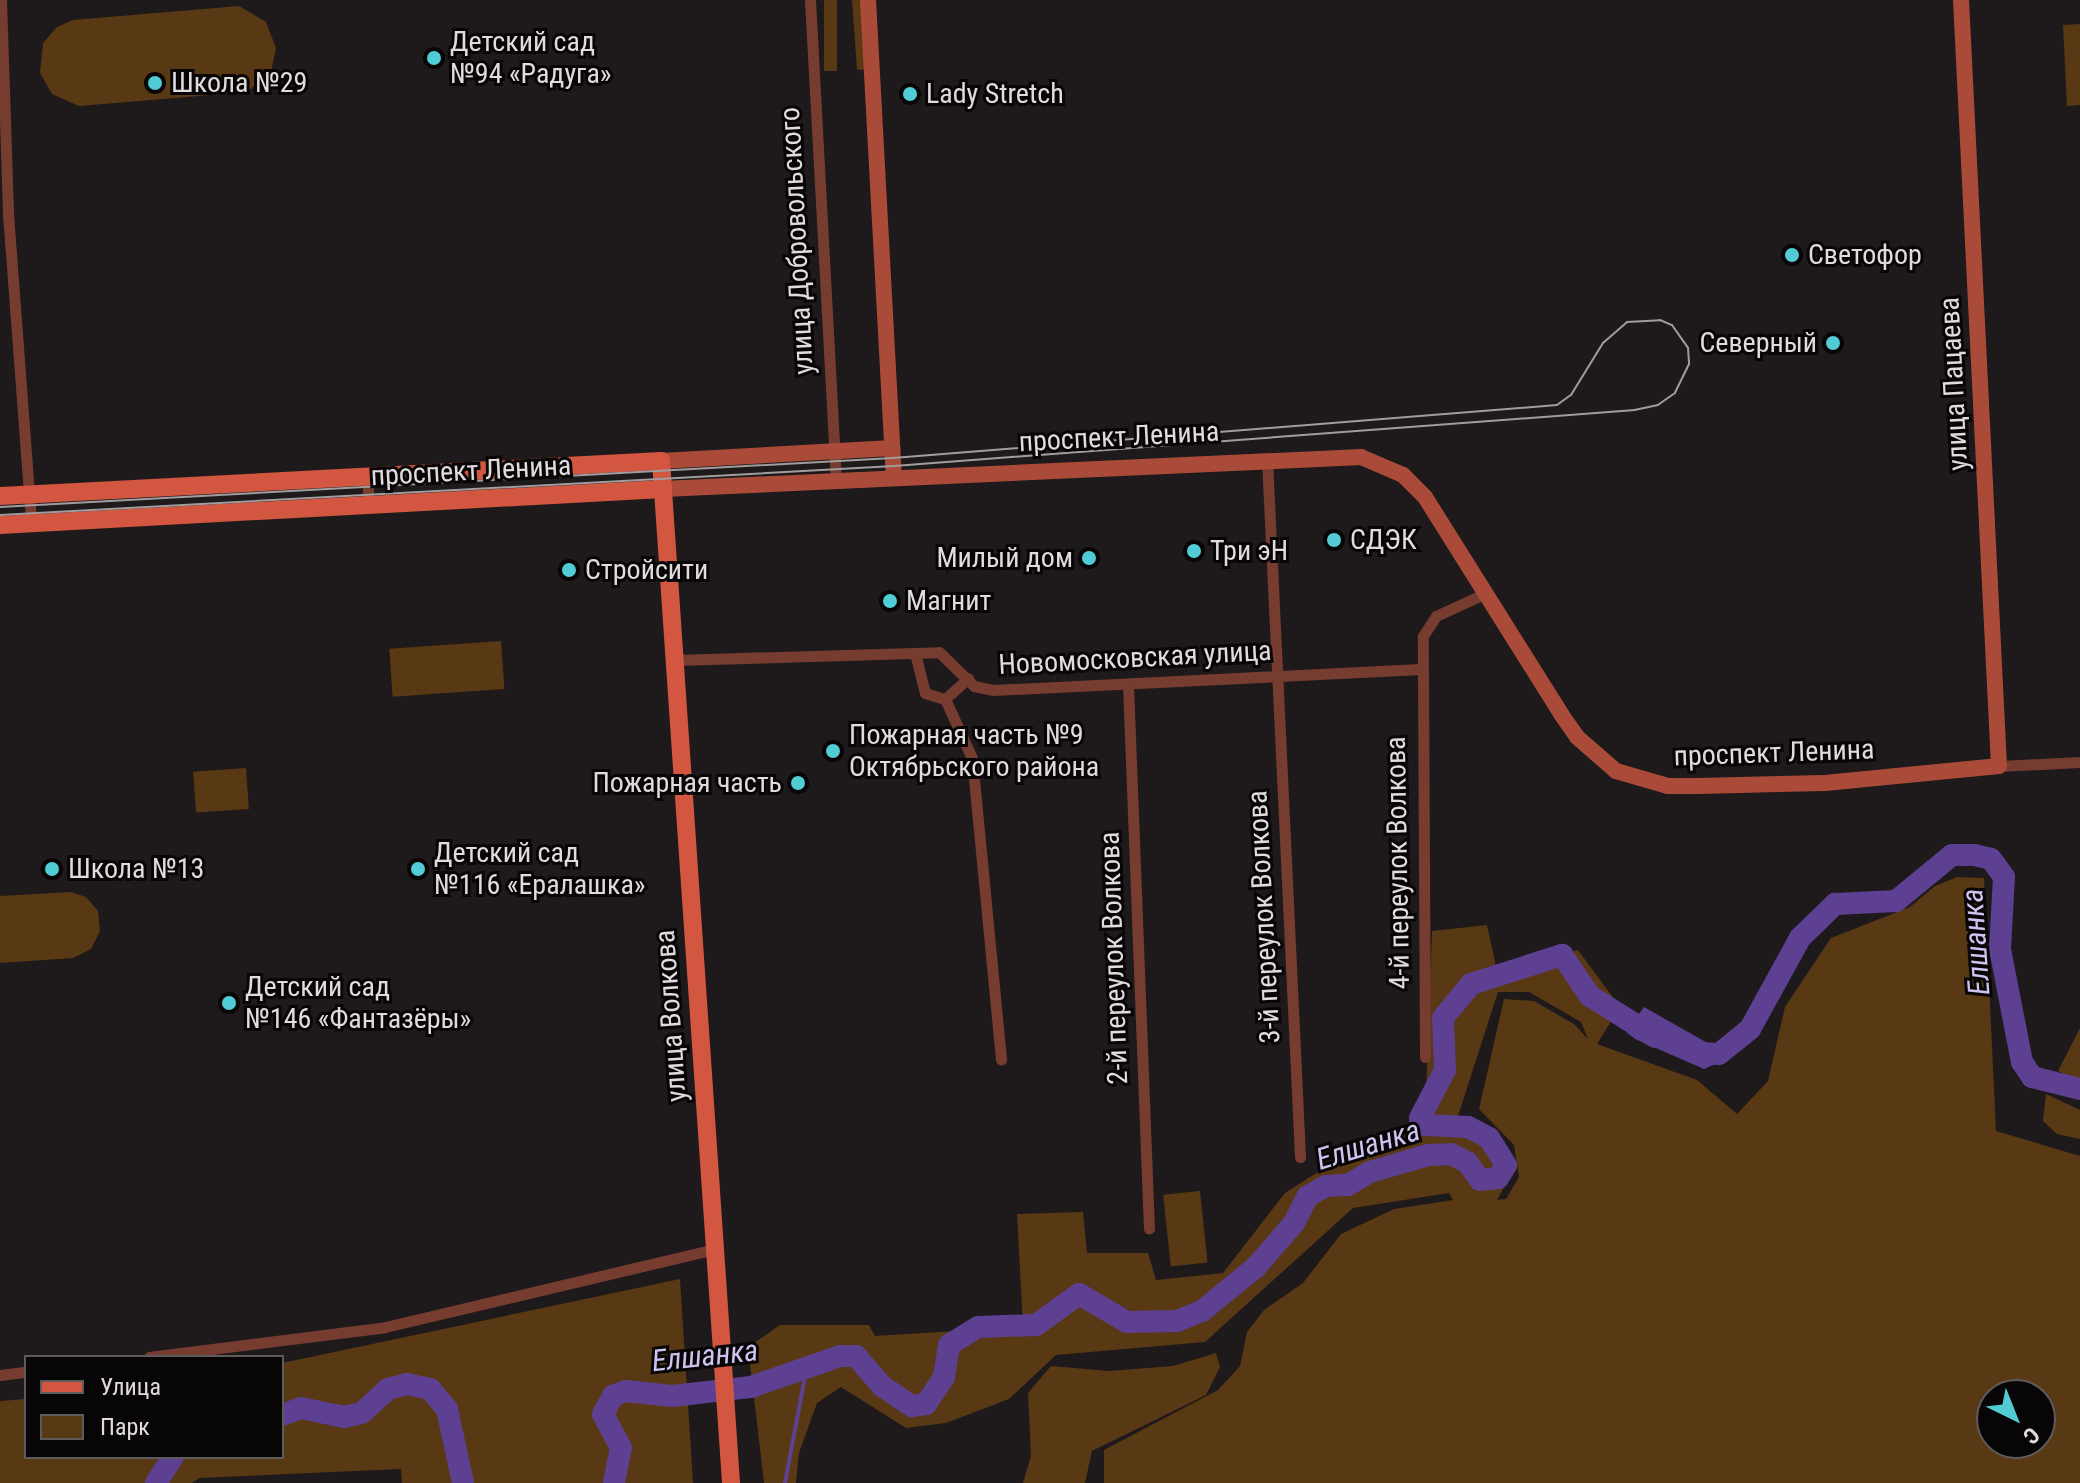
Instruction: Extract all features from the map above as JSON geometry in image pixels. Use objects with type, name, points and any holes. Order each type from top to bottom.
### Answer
[{"type":"main road","name":"проспект Ленина","points":[[0,496],[661,461]]},
{"type":"main road","name":"улица Волкова","points":[[661,461],[731,1483]]},
{"type":"main road","name":"проспект Ленина","points":[[0,525],[663,489]]},
{"type":"street","points":[[1,0],[4,214],[31,523]]},
{"type":"street","name":"улица Добровольского","points":[[810,0],[836,479]]},
{"type":"street","points":[[868,0],[894,476]]},
{"type":"street","name":"улица Пацаева","points":[[1961,0],[1999,766]]},
{"type":"street","name":"проспект Ленина","points":[[661,461],[893,448]]},
{"type":"street","name":"проспект Ленина","points":[[663,489],[894,476],[1361,457],[1403,475],[1425,497],[1577,737],[1616,771],[1668,786],[1825,783],[1999,766],[2080,762]]},
{"type":"street","name":"3-й переулок Волкова","points":[[1267,459],[1300,1157]]},
{"type":"street","points":[[512,469],[512,496]]},
{"type":"street","points":[[368,478],[368,505]]},
{"type":"street","points":[[117,490],[118,519]]},
{"type":"street","name":"4-й переулок Волкова","points":[[1425,1057],[1420,669],[1423,636],[1436,616],[1486,593]]},
{"type":"street","name":"Новомосковская улица","points":[[675,660],[939,652],[968,678],[993,690],[1420,669]]},
{"type":"street","points":[[915,653],[918,683],[925,693],[945,699],[972,758],[1001,1060]]},
{"type":"street","points":[[945,699],[968,678]]},
{"type":"street","name":"2-й переулок Волкова","points":[[1128,685],[1149,1229]]},
{"type":"street","points":[[165,1355],[385,1327],[715,1249]]},
{"type":"street","points":[[0,1375],[24,1372]]},
{"type":"green space","points":[[824,0],[837,0],[837,71],[824,71]]},
{"type":"green space","points":[[852,0],[861,0],[868,69],[857,70]]},
{"type":"green space","points":[[239,6],[266,22],[276,48],[271,72],[247,92],[79,106],[52,94],[40,73],[43,43],[57,27],[73,20]]},
{"type":"green space","points":[[2080,24],[2080,105],[2067,106],[2063,25]]},
{"type":"green space","points":[[501,641],[504,689],[393,697],[389,649]]},
{"type":"green space","points":[[246,768],[249,809],[196,813],[193,772]]},
{"type":"green space","points":[[1957,877],[1984,878],[1996,1131],[2080,1156],[2080,1483],[1104,1483],[1104,1450],[1218,1390],[1240,1366],[1247,1332],[1264,1310],[1303,1283],[1341,1234],[1394,1209],[1453,1200],[1449,1193],[1353,1208],[1205,1342],[1056,1355],[1009,1399],[946,1423],[906,1428],[841,1387],[817,1403],[799,1453],[796,1483],[764,1483],[748,1347],[780,1325],[869,1325],[875,1336],[1023,1327],[1017,1214],[1083,1212],[1087,1253],[1148,1253],[1156,1280],[1223,1273],[1285,1193],[1374,1136],[1408,1123],[1426,1093],[1432,931],[1487,925],[1497,971],[1578,950],[1620,1007],[1597,1044],[1697,1080],[1737,1114],[1768,1081],[1785,1007],[1831,938],[1910,907],[1935,886]],"holes":[[[1498,992],[1529,992],[1581,1022],[1588,1039],[1574,1024],[1534,1001],[1504,999],[1479,1109],[1514,1145],[1519,1177],[1506,1199],[1497,1200],[1511,1175],[1501,1143],[1457,1119]]]},
{"type":"green space","points":[[71,892],[86,897],[98,911],[100,931],[91,949],[73,958],[0,963],[0,896]]},
{"type":"green space","points":[[2080,1028],[2080,1082],[2058,1071]]},
{"type":"green space","points":[[2046,1094],[2080,1110],[2080,1139],[2057,1134],[2043,1121]]},
{"type":"green space","points":[[1200,1191],[1208,1263],[1171,1266],[1163,1195]]},
{"type":"green space","points":[[680,1279],[693,1483],[402,1483],[401,1469],[199,1478],[192,1483],[0,1483],[0,1401],[24,1399],[24,1459],[284,1459],[284,1363]]},
{"type":"green space","points":[[1216,1353],[1220,1367],[1206,1395],[1092,1451],[1085,1483],[1023,1483],[1031,1456],[1028,1393],[1051,1366],[1109,1371],[1173,1366]]},
{"type":"shaded area","points":[[1644,1007],[1711,1045],[1729,1049],[1727,1059],[1704,1069],[1635,1039],[1626,1032]]},
{"type":"waterway","name":"Елшанка","points":[[1702,1053],[1719,1054],[1750,1029],[1800,938],[1835,904],[1896,901],[1952,855],[1974,855],[1991,859],[2004,877],[2000,949],[2022,1062],[2032,1077],[2080,1089]]},
{"type":"waterway","name":"Елшанка","points":[[614,1483],[621,1448],[603,1414],[613,1396],[626,1391],[672,1396],[751,1387],[840,1356],[856,1356],[882,1386],[912,1406],[926,1404],[944,1377],[949,1345],[978,1327],[1036,1325],[1079,1294],[1127,1322],[1177,1321],[1202,1311],[1256,1267],[1294,1223],[1308,1196],[1326,1186],[1348,1185],[1370,1172],[1428,1155],[1451,1154],[1467,1162],[1480,1180],[1498,1178],[1506,1165],[1489,1138],[1468,1127],[1426,1125],[1420,1118],[1445,1070],[1443,1018],[1471,984],[1562,955],[1590,996],[1655,1037]]},
{"type":"waterway","points":[[785,1483],[807,1366]]},
{"type":"waterway","name":"Елшанка","points":[[284,1414],[301,1408],[344,1417],[362,1413],[388,1389],[407,1384],[430,1389],[447,1409],[463,1483]]},
{"type":"waterway","name":"Елшанка","points":[[156,1483],[172,1459]]},
{"type":"tram line","points":[[0,507],[893,458],[1557,405],[1571,395],[1603,343],[1627,322],[1660,320],[1672,325],[1688,348],[1689,364],[1675,393],[1658,405],[1635,410],[894,466],[0,515]]},
{"type":"place","name":"Детский сад №94 «Радуга»","points":[[434,58]]},
{"type":"place","name":"Школа №29","points":[[155,83]]},
{"type":"place","name":"Lady Stretch","points":[[910,94]]},
{"type":"place","name":"Светофор","points":[[1792,255]]},
{"type":"place","name":"Северный","points":[[1833,343]]},
{"type":"place","name":"СДЭК","points":[[1334,540]]},
{"type":"place","name":"Три эН","points":[[1194,551]]},
{"type":"place","name":"Милый дом","points":[[1089,558]]},
{"type":"place","name":"Стройсити","points":[[569,570]]},
{"type":"place","name":"Магнит","points":[[890,601]]},
{"type":"place","name":"Пожарная часть №9 Октябрьского района","points":[[833,751]]},
{"type":"place","name":"Пожарная часть","points":[[798,783]]},
{"type":"place","name":"Школа №13","points":[[52,869]]},
{"type":"place","name":"Детский сад №116 «Ералашка»","points":[[418,869]]},
{"type":"place","name":"Детский сад №146 «Фантазёры»","points":[[229,1003]]}]
